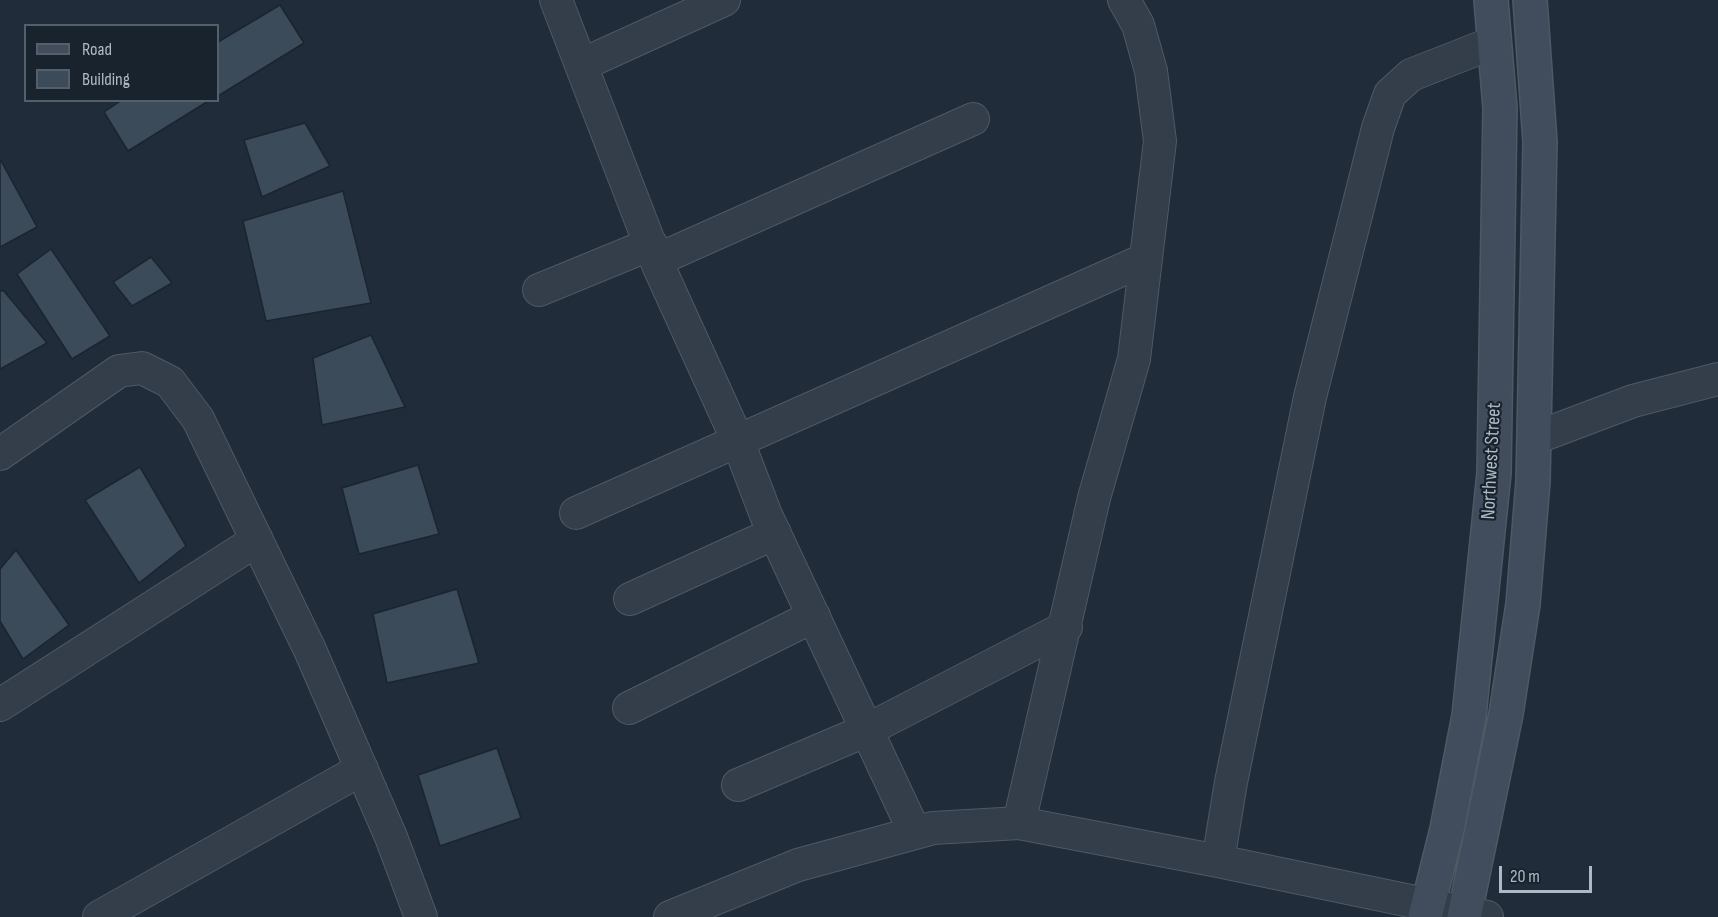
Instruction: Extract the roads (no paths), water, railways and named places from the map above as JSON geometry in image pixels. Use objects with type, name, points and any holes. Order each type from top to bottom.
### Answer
[{"type":"main road","name":"Northwest Street","points":[[1427,910],[1469,716],[1494,473],[1500,108],[1491,0]]},
{"type":"main road","name":"Northwest Street","points":[[1472,915],[1523,604],[1534,438],[1540,142],[1530,0]]},
{"type":"street","points":[[556,0],[654,252],[737,440],[775,534],[915,833]]},
{"type":"street","points":[[581,65],[724,0]]},
{"type":"street","points":[[1019,824],[1094,498],[1134,359],[1160,141],[1152,71],[1138,25],[1124,0]]},
{"type":"street","points":[[1218,861],[1231,782],[1310,397],[1378,128],[1390,94],[1411,75],[1495,42]]},
{"type":"street","points":[[539,290],[654,252],[973,119]]},
{"type":"street","points":[[576,513],[1146,259]]},
{"type":"street","points":[[0,454],[119,371],[142,368],[171,382],[198,419],[310,650],[362,769],[420,917]]},
{"type":"street","points":[[1534,438],[1633,401],[1718,379]]},
{"type":"street","points":[[630,599],[775,534]]},
{"type":"street","points":[[0,705],[257,540]]},
{"type":"street","points":[[629,708],[814,616]]},
{"type":"street","points":[[738,785],[867,730],[1066,627]]},
{"type":"street","points":[[99,917],[362,769]]},
{"type":"street","points":[[670,917],[798,865],[933,828],[1019,824],[1218,861],[1427,910],[1472,915]]}]
